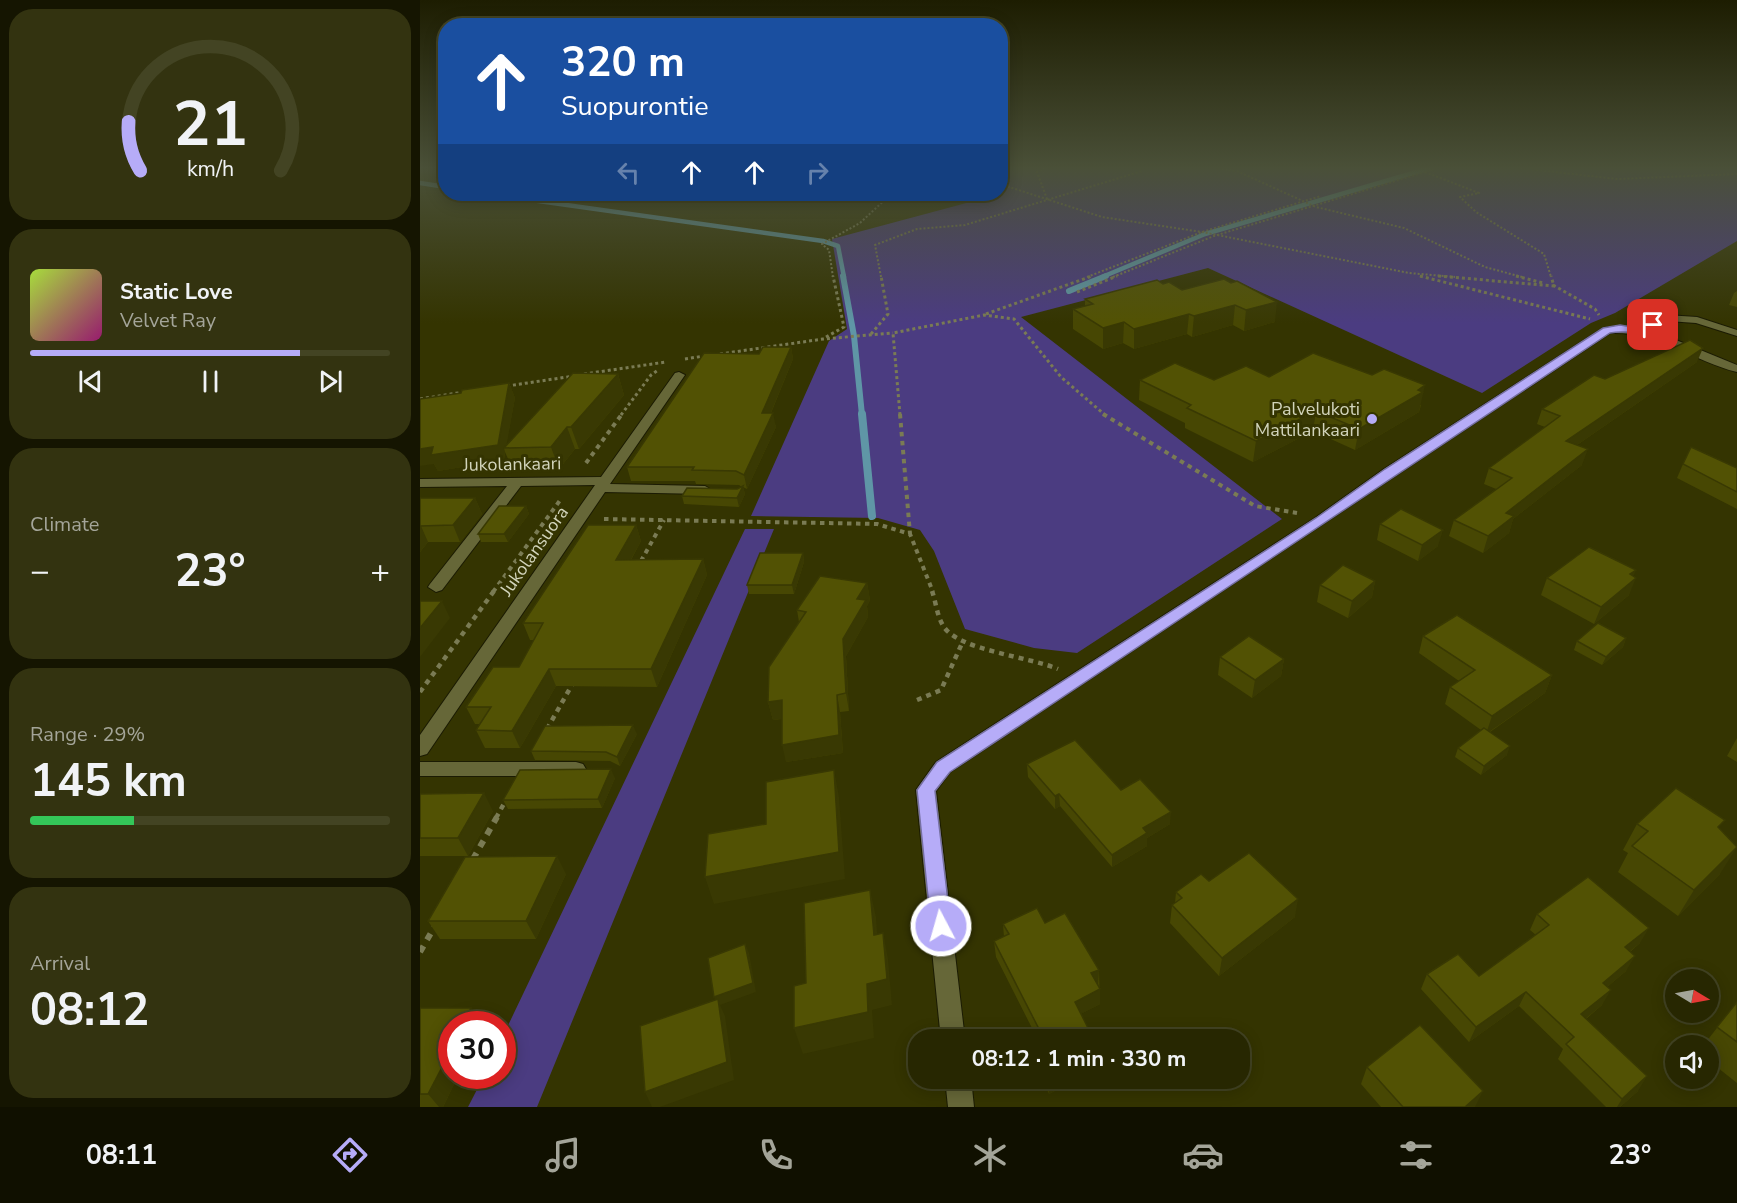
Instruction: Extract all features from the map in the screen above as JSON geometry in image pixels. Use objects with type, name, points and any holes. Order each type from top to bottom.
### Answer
[{"type":"street","points":[[1641,331],[1666,318],[1697,320],[1737,333]]},
{"type":"street","points":[[952,1029],[926,790],[943,767],[1607,330],[1620,328],[1641,331],[1737,369]]},
{"type":"street","name":"Jukolansuora","points":[[420,749],[580,519],[676,368]]},
{"type":"street","name":"Jukolankaari","points":[[420,483],[573,481],[602,485],[716,490]]},
{"type":"street","points":[[436,587],[517,482]]},
{"type":"street","points":[[420,769],[599,770]]},
{"type":"street","points":[[959,1089],[961,1107]]},
{"type":"path","points":[[823,339],[844,327],[835,292],[829,250],[822,244],[848,233],[865,220]]},
{"type":"path","points":[[870,335],[888,314],[875,245],[917,229],[965,225],[982,220]]},
{"type":"path","points":[[1120,220],[1274,245],[1409,273],[1595,320]]},
{"type":"path","points":[[719,354],[823,339],[894,333],[984,315],[1150,254],[1202,232],[1243,220]]},
{"type":"path","points":[[1077,292],[1212,235],[1269,220]]},
{"type":"path","points":[[1369,220],[1404,228],[1485,267],[1554,286],[1594,309],[1600,316]]},
{"type":"path","points":[[1488,220],[1544,254],[1554,286]]},
{"type":"path","points":[[1409,273],[1554,286]]},
{"type":"path","points":[[984,315],[1014,319],[1061,376],[1103,414],[1255,506],[1301,513]]},
{"type":"path","points":[[894,333],[910,534],[921,556],[945,629],[963,641],[1046,662],[1058,669],[1082,676]]},
{"type":"path","points":[[685,359],[708,356]]},
{"type":"path","points":[[501,387],[676,368]]},
{"type":"path","points":[[420,692],[651,375]]},
{"type":"path","points":[[420,399],[466,392]]},
{"type":"path","points":[[546,519],[878,524],[910,534]]},
{"type":"path","points":[[635,572],[664,520]]},
{"type":"path","points":[[917,700],[941,690],[963,641]]},
{"type":"path","points":[[472,861],[576,676]]},
{"type":"path","points":[[420,952],[437,921]]},
{"type":"shaded area","points":[[904,220],[1737,220],[1737,241],[1615,313],[1591,323],[1482,393],[1208,268],[1021,317],[1282,519],[1077,653],[1034,648],[965,629],[934,551],[920,530],[878,518],[751,516],[829,341],[847,329],[832,239]]},
{"type":"shaded area","points":[[745,529],[774,529],[537,1107],[468,1107],[477,1089],[516,1089],[515,1011]]},
{"type":"building","points":[[1224,279],[1231,283],[1237,281],[1277,302],[1246,310],[1235,305],[1194,316],[1189,314],[1134,329],[1124,322],[1103,328],[1073,309],[1093,304],[1085,299],[1157,280],[1163,284],[1169,282],[1182,290]]},
{"type":"building","points":[[1690,340],[1703,348],[1566,441],[1588,449],[1506,513],[1514,516],[1488,536],[1454,520],[1512,478],[1489,468],[1560,416],[1542,409],[1594,375],[1605,379]]},
{"type":"building","points":[[763,347],[791,347],[762,413],[773,413],[744,475],[736,471],[692,470],[694,467],[627,467],[704,353],[759,354]]},
{"type":"building","points":[[1313,353],[1372,375],[1384,369],[1425,385],[1418,390],[1423,392],[1359,429],[1316,411],[1256,441],[1187,408],[1191,405],[1140,380],[1175,363],[1214,380],[1246,366],[1269,377]]},
{"type":"building","points":[[573,373],[618,374],[551,447],[504,448]]},
{"type":"building","points":[[509,383],[498,445],[431,455],[433,447],[420,449],[420,399]]},
{"type":"building","points":[[1691,447],[1737,468],[1737,492],[1683,464]]},
{"type":"building","points":[[743,486],[737,498],[682,496],[687,488],[737,489]]},
{"type":"building","points":[[420,498],[475,498],[453,525],[420,526]]},
{"type":"building","points":[[499,506],[526,506],[504,534],[478,534]]},
{"type":"building","points":[[1401,509],[1443,530],[1422,545],[1380,524]]},
{"type":"building","points":[[588,525],[636,525],[616,560],[703,559],[651,669],[549,669],[512,731],[476,730],[491,707],[466,707],[493,667],[519,667],[543,623],[523,623]]},
{"type":"building","points":[[1589,547],[1636,570],[1630,574],[1636,578],[1601,607],[1547,578]]},
{"type":"building","points":[[760,553],[803,553],[792,585],[747,585]]},
{"type":"building","points":[[1343,565],[1375,581],[1352,601],[1320,585]]},
{"type":"building","points":[[820,576],[867,583],[857,599],[866,600],[843,639],[846,693],[837,695],[839,735],[782,745],[782,700],[768,702],[769,667],[806,612],[797,610]]},
{"type":"building","points":[[420,601],[442,601],[420,628]]},
{"type":"building","points":[[1457,615],[1552,675],[1492,716],[1450,687],[1475,670],[1423,636]]},
{"type":"building","points":[[1598,623],[1626,638],[1606,657],[1577,641]]},
{"type":"building","points":[[1249,636],[1284,659],[1255,680],[1220,657]]},
{"type":"building","points":[[633,725],[617,757],[606,752],[531,751],[545,726]]},
{"type":"building","points":[[1484,728],[1510,746],[1484,766],[1458,748]]},
{"type":"building","points":[[1075,740],[1121,790],[1140,779],[1171,812],[1143,828],[1147,833],[1112,855],[1059,794],[1055,796],[1027,764]]},
{"type":"building","points":[[611,769],[598,799],[503,800],[520,770]]},
{"type":"building","points":[[834,770],[839,852],[705,877],[708,834],[766,824],[766,782]]},
{"type":"building","points":[[1676,788],[1725,820],[1718,827],[1737,847],[1694,890],[1632,846],[1648,831],[1637,824]]},
{"type":"building","points":[[484,793],[458,838],[420,838],[420,794]]},
{"type":"building","points":[[1249,853],[1298,899],[1222,958],[1172,905],[1182,898],[1176,892],[1201,874],[1209,881]]},
{"type":"building","points":[[557,856],[526,921],[428,921],[465,857]]},
{"type":"building","points":[[1588,877],[1649,928],[1625,947],[1635,956],[1603,983],[1611,990],[1581,1014],[1647,1076],[1622,1099],[1566,1044],[1574,1037],[1526,992],[1476,1027],[1427,974],[1458,954],[1479,976],[1549,925],[1537,914]]},
{"type":"building","points":[[870,890],[874,935],[883,933],[887,979],[867,984],[868,1012],[794,1028],[794,986],[806,983],[804,903]]},
{"type":"building","points":[[1037,908],[1045,923],[1065,913],[1099,970],[1091,973],[1100,989],[1075,1002],[1088,1029],[1039,1029],[994,941],[1009,934],[1003,924]]},
{"type":"building","points":[[745,944],[753,983],[714,997],[708,958]]},
{"type":"building","points":[[718,999],[727,1062],[645,1092],[640,1026]]},
{"type":"building","points":[[1737,1002],[1737,1042],[1717,1027]]},
{"type":"building","points":[[420,1008],[471,1008],[470,1011],[438,1011],[438,1075],[428,1094],[420,1094]]},
{"type":"building","points":[[1420,1025],[1483,1091],[1465,1107],[1403,1107],[1367,1067]]},
{"type":"waterway","points":[[671,220],[823,241],[838,246],[844,277]]},
{"type":"waterway","points":[[1102,277],[1205,234],[1254,220]]},
{"type":"waterway","points":[[843,276],[854,336],[862,415]]},
{"type":"waterway","points":[[1069,291],[1106,276]]},
{"type":"waterway","points":[[862,414],[872,516]]},
{"type":"place","name":"Palvelukoti Mattilankaari","points":[[1372,419]]},
{"type":"route","points":[[941,926],[926,790],[943,767],[1607,330],[1620,328],[1641,331],[1653,325]]}]
